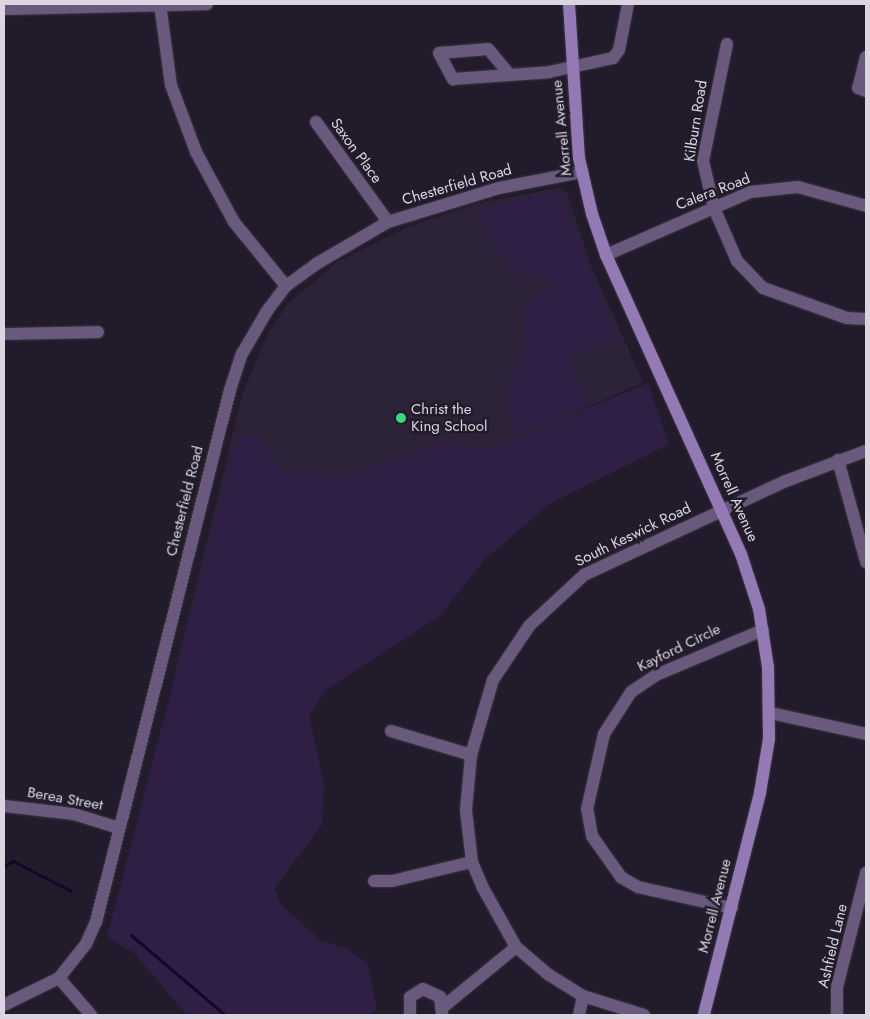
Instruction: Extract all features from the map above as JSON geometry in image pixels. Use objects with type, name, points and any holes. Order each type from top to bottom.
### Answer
[{"type":"street","points":[[4,9],[207,4]]},
{"type":"street","name":"Morrell Avenue","points":[[569,4],[572,66],[582,172],[606,254],[723,510],[748,572],[763,630],[770,713],[760,793],[704,1015]]},
{"type":"street","points":[[510,75],[488,50],[439,52],[452,78],[510,75],[572,66],[615,57],[628,4]]},
{"type":"street","points":[[160,5],[171,85],[196,152],[234,222],[286,286]]},
{"type":"street","name":"Kilburn Road","points":[[727,44],[703,161],[714,208],[737,261],[754,283],[847,318],[866,318]]},
{"type":"street","points":[[866,57],[858,88],[866,92]]},
{"type":"street","name":"Saxon Place","points":[[316,122],[388,222]]},
{"type":"street","name":"Chesterfield Road","points":[[4,1005],[59,978],[86,944],[96,922],[230,390],[242,354],[286,286],[343,245],[388,222],[499,188],[582,172]]},
{"type":"street","name":"Calera Road","points":[[606,254],[750,192],[798,187],[866,206]]},
{"type":"street","points":[[4,334],[98,332]]},
{"type":"street","name":"South Keswick Road","points":[[644,1015],[583,996],[516,947],[472,862],[466,810],[470,755],[493,680],[530,625],[557,596],[584,575],[723,510],[838,460],[866,451]]},
{"type":"street","points":[[838,460],[866,562]]},
{"type":"street","name":"Kayford Circle","points":[[732,908],[638,887],[621,877],[592,836],[588,809],[604,734],[630,692],[656,675],[763,630]]},
{"type":"street","points":[[770,713],[866,734]]},
{"type":"street","points":[[391,731],[470,755]]},
{"type":"street","name":"Berea Street","points":[[4,806],[66,813],[119,828]]},
{"type":"street","points":[[374,881],[392,881],[472,862]]},
{"type":"street","name":"Ashfield Lane","points":[[837,1015],[838,987],[865,881]]},
{"type":"street","points":[[410,1015],[410,997],[423,989],[437,993],[442,1011],[516,947]]},
{"type":"street","points":[[59,978],[91,1015]]},
{"type":"street","points":[[579,1015],[583,996]]},
{"type":"shaded area","name":"Christ the King School","points":[[558,188],[567,193],[591,266],[643,382],[508,443],[228,689],[175,673],[243,392],[269,332],[287,305],[337,262],[406,228],[475,204]]},
{"type":"shaded area","points":[[561,191],[616,339],[568,359],[589,404],[514,435],[506,388],[525,343],[525,308],[555,282],[518,273],[492,244],[477,208]]},
{"type":"shaded area","points":[[648,383],[669,444],[548,505],[485,559],[440,616],[327,689],[309,715],[324,785],[322,825],[274,889],[282,905],[320,940],[348,949],[368,964],[377,1009],[369,1015],[187,1015],[134,953],[107,937],[238,434],[260,437],[282,470],[340,476],[414,455],[436,442],[489,449]]},
{"type":"waterway","points":[[4,866],[13,861],[71,891]]},
{"type":"waterway","points":[[131,935],[225,1015]]},
{"type":"place","name":"Christ the King School","points":[[401,418]]}]
